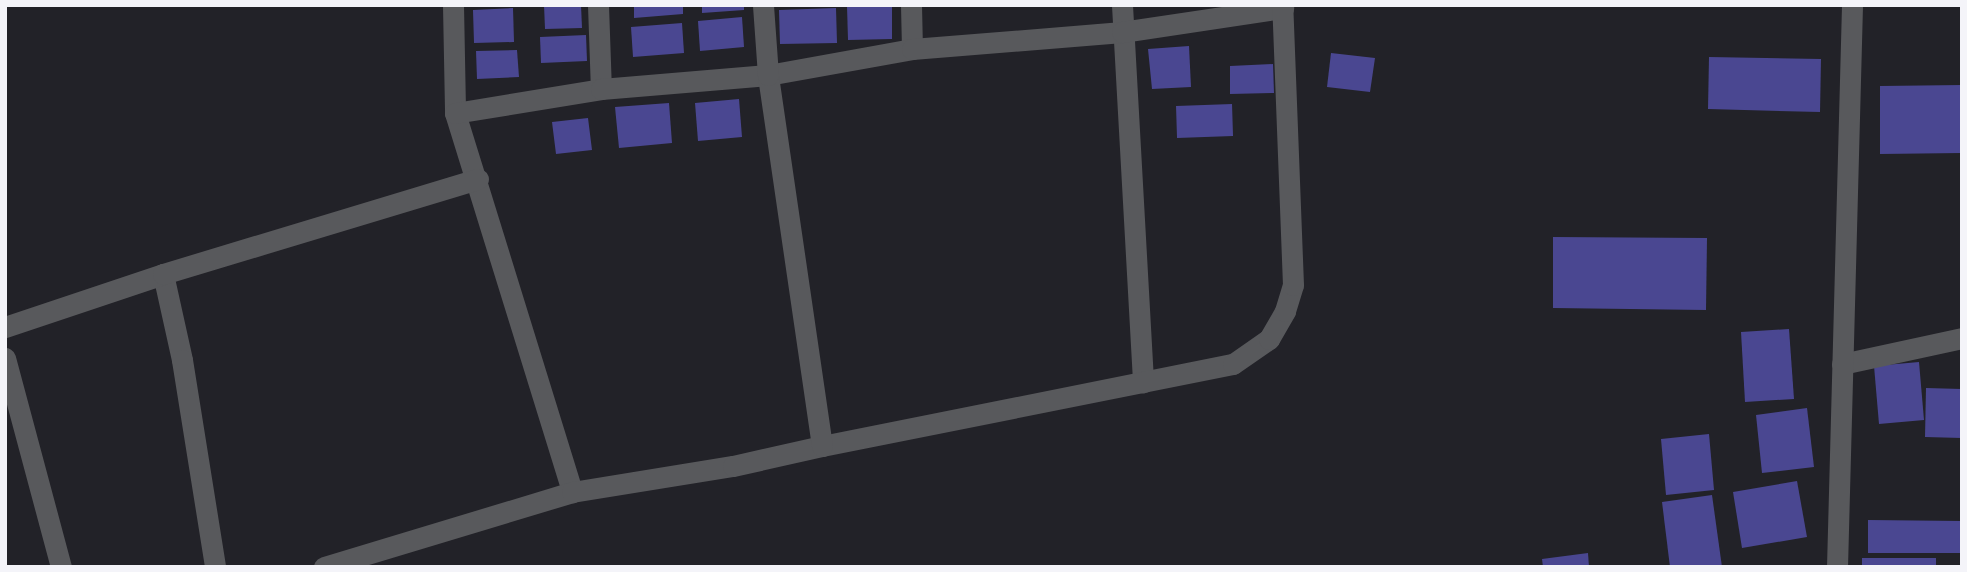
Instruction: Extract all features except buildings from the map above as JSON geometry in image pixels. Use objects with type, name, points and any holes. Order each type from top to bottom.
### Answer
[{"type":"street","points":[[453,5],[455,113],[478,179],[572,492]]},
{"type":"street","points":[[598,5],[601,89]]},
{"type":"street","points":[[763,5],[768,75],[822,446]]},
{"type":"street","points":[[911,5],[912,49]]},
{"type":"street","points":[[1122,5],[1143,382]]},
{"type":"street","points":[[1838,567],[1852,5]]},
{"type":"street","points":[[324,567],[572,492],[733,466],[1233,364],[1269,338],[1285,311],[1293,285],[1283,7],[1122,32],[912,49],[768,75],[601,89],[455,113]]},
{"type":"street","points":[[5,327],[163,274],[478,179]]},
{"type":"street","points":[[163,274],[182,360],[215,567]]},
{"type":"street","points":[[1842,364],[1962,338]]},
{"type":"street","points":[[5,358],[61,567]]}]
